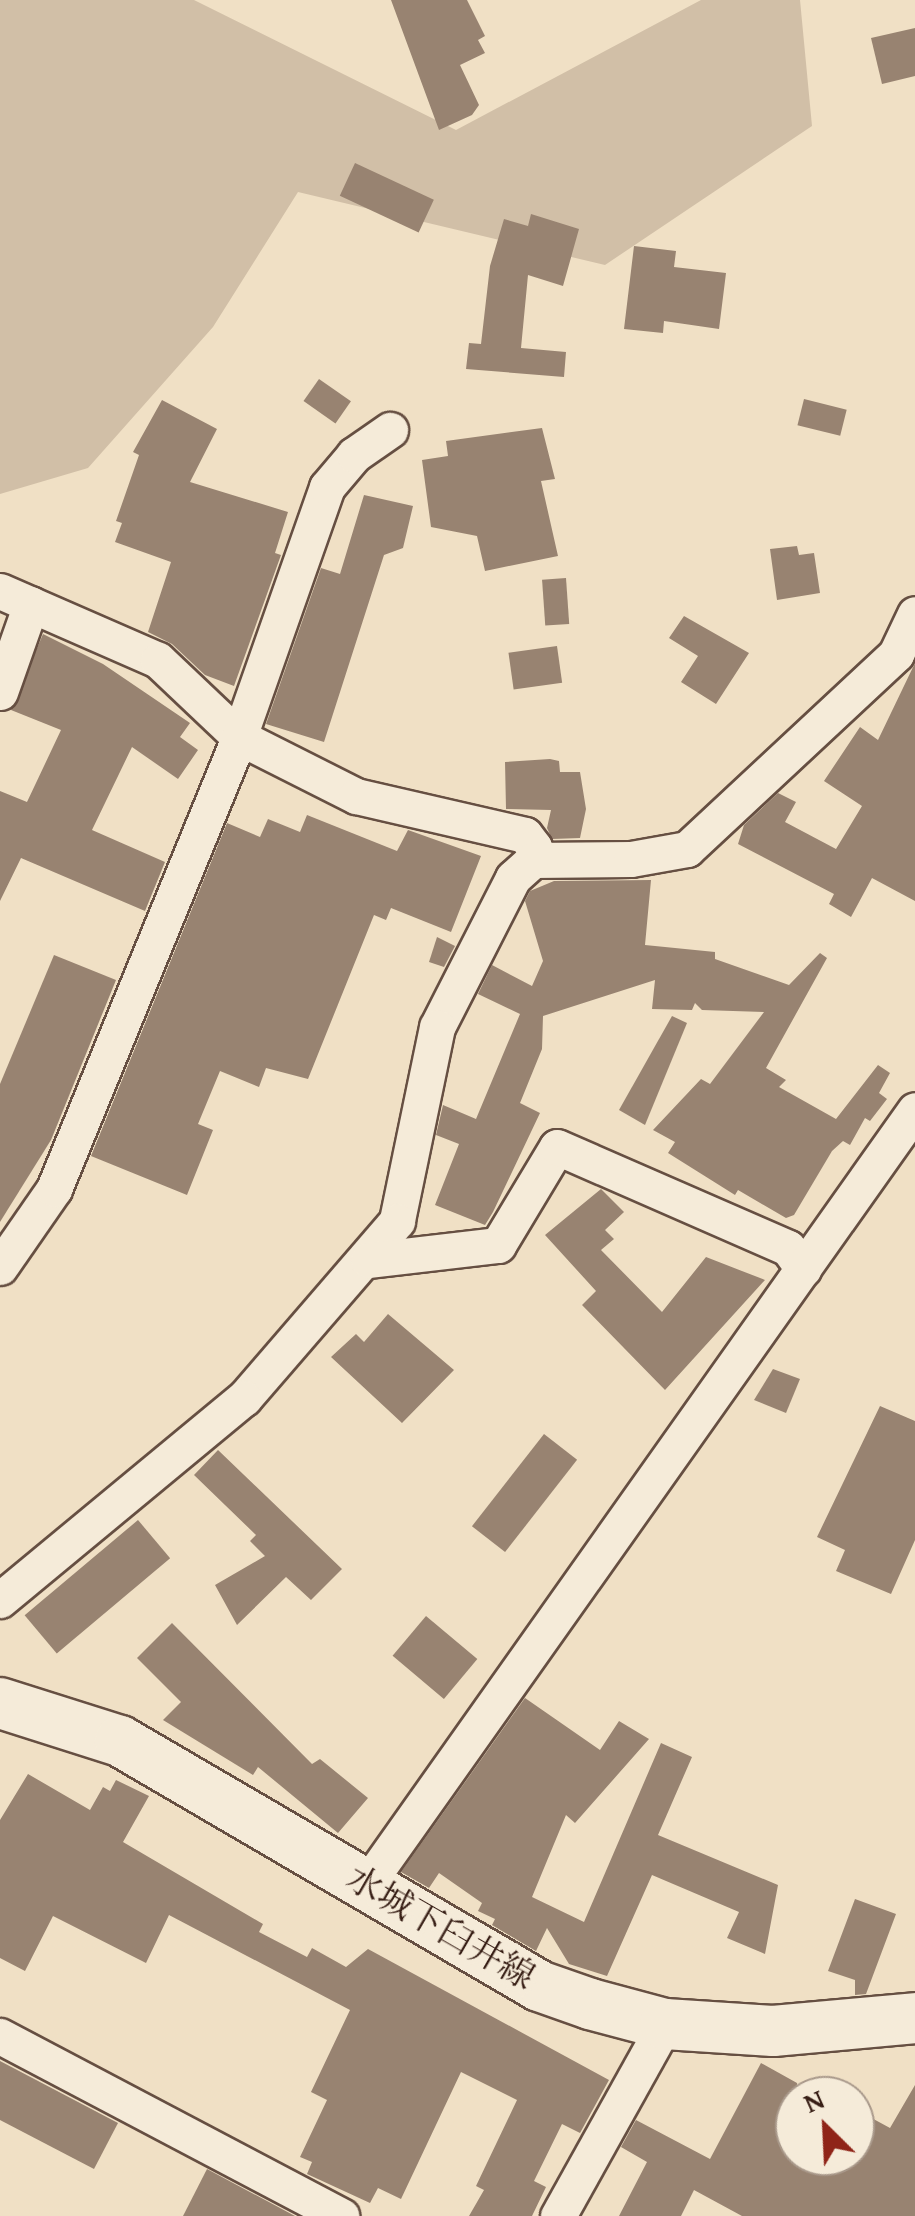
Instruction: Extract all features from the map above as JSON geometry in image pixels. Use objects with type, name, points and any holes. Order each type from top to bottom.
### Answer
[{"type":"main road","name":"水城下臼井線","points":[[0,1703],[120,1741],[539,1986],[665,2024],[773,2031],[915,2018]]},
{"type":"street","points":[[0,1267],[54,1189],[239,737],[327,488],[354,455],[390,430]]},
{"type":"street","points":[[0,692],[16,598],[158,660],[239,737],[356,796],[525,835],[533,860]]},
{"type":"street","points":[[0,1600],[244,1398],[368,1260],[397,1221],[437,1027],[513,878],[533,860],[631,859],[687,848],[896,654],[915,614]]},
{"type":"street","points":[[368,1884],[915,1110]]},
{"type":"street","points":[[368,1260],[498,1245],[556,1147],[788,1248],[804,1268]]},
{"type":"street","points":[[558,2216],[665,2024]]},
{"type":"street","points":[[0,2036],[340,2216]]},
{"type":"shaded area","points":[[0,0],[194,0],[456,130],[701,0],[800,0],[812,126],[605,265],[298,192],[213,327],[88,468],[0,494]]},
{"type":"building","points":[[391,0],[467,0],[485,36],[478,40],[485,53],[460,65],[479,105],[472,115],[439,130]]},
{"type":"building","points":[[915,28],[915,76],[882,84],[871,38]]},
{"type":"building","points":[[355,163],[434,200],[419,232],[340,196]]},
{"type":"building","points":[[531,214],[579,229],[563,286],[528,275],[521,348],[566,352],[564,377],[466,369],[469,343],[481,344],[490,266],[504,219],[528,226]]},
{"type":"building","points":[[634,246],[676,251],[674,267],[726,273],[719,329],[664,321],[663,333],[624,329]]},
{"type":"building","points":[[319,379],[351,401],[335,423],[304,401]]},
{"type":"building","points":[[804,399],[847,410],[840,436],[797,425]]},
{"type":"building","points":[[162,400],[217,429],[190,482],[288,512],[275,553],[281,555],[234,686],[205,675],[172,644],[148,632],[171,562],[115,542],[122,523],[116,521],[139,455],[133,452]]},
{"type":"building","points":[[542,428],[555,479],[541,481],[558,556],[485,571],[477,536],[431,527],[422,460],[448,456],[446,441]]},
{"type":"building","points":[[364,495],[413,506],[403,548],[384,555],[324,742],[266,724],[321,568],[340,574]]},
{"type":"building","points":[[797,546],[799,555],[814,553],[820,593],[777,600],[770,549]]},
{"type":"building","points":[[566,578],[569,624],[545,626],[542,580]]},
{"type":"building","points":[[684,616],[749,653],[716,704],[681,682],[698,656],[669,638]]},
{"type":"building","points":[[43,634],[103,664],[190,723],[180,737],[198,750],[178,779],[132,747],[92,830],[165,862],[145,911],[21,858],[0,901],[0,791],[27,802],[61,730],[11,710]]},
{"type":"building","points":[[557,646],[562,683],[514,689],[508,653]]},
{"type":"building","points":[[915,663],[915,901],[872,878],[851,917],[829,904],[834,894],[738,844],[744,825],[778,793],[796,802],[785,822],[836,849],[862,806],[824,781],[860,727],[878,740]]},
{"type":"building","points":[[559,761],[560,772],[580,772],[586,809],[580,838],[552,839],[547,828],[551,810],[506,809],[505,762]]},
{"type":"building","points":[[307,815],[397,851],[408,830],[481,856],[451,932],[391,908],[386,920],[374,915],[308,1079],[266,1068],[259,1087],[220,1071],[198,1124],[213,1130],[187,1195],[91,1156],[227,823],[260,837],[268,819],[300,832]]},
{"type":"building","points":[[651,880],[645,945],[715,952],[715,959],[789,985],[820,953],[827,958],[766,1068],[786,1080],[779,1087],[836,1119],[878,1065],[890,1073],[879,1093],[887,1099],[870,1121],[865,1118],[850,1145],[843,1141],[832,1151],[794,1215],[786,1218],[738,1190],[735,1195],[668,1153],[675,1142],[653,1130],[701,1079],[710,1084],[764,1012],[702,1010],[695,1003],[692,1010],[652,1009],[655,980],[543,1016],[542,1049],[520,1103],[540,1113],[493,1212],[485,1225],[435,1205],[459,1144],[436,1135],[443,1105],[476,1119],[520,1014],[478,994],[492,965],[532,986],[543,961],[525,901],[530,891],[554,881]]},
{"type":"building","points":[[437,937],[455,946],[444,967],[429,962]]},
{"type":"building","points":[[54,955],[116,980],[51,1140],[0,1222],[0,1084]]},
{"type":"building","points":[[672,1016],[687,1023],[645,1125],[619,1110]]},
{"type":"building","points":[[601,1189],[624,1212],[605,1230],[614,1239],[601,1250],[662,1312],[706,1257],[765,1280],[665,1390],[582,1305],[596,1291],[545,1235]]},
{"type":"building","points":[[388,1314],[454,1370],[402,1423],[331,1357],[356,1334],[364,1342]]},
{"type":"building","points":[[773,1369],[800,1379],[786,1413],[754,1400]]},
{"type":"building","points":[[880,1406],[915,1421],[915,1540],[891,1594],[836,1571],[845,1550],[817,1537]]},
{"type":"building","points":[[544,1434],[577,1460],[505,1552],[472,1526]]},
{"type":"building","points":[[218,1450],[342,1569],[311,1600],[286,1577],[237,1625],[215,1585],[265,1556],[250,1541],[256,1535],[194,1475]]},
{"type":"building","points":[[138,1520],[170,1558],[57,1653],[25,1615]]},
{"type":"building","points":[[426,1616],[477,1659],[444,1699],[393,1656]]},
{"type":"building","points":[[172,1623],[312,1764],[320,1759],[368,1798],[338,1833],[258,1767],[253,1775],[163,1720],[181,1702],[137,1658]]},
{"type":"building","points":[[525,1698],[600,1750],[619,1721],[649,1739],[575,1823],[566,1815],[532,1897],[584,1922],[661,1743],[692,1757],[658,1835],[778,1885],[765,1954],[727,1938],[739,1912],[652,1875],[607,1976],[569,1964],[547,1928],[536,1951],[492,1925],[495,1919],[478,1911],[482,1903],[439,1873],[429,1888],[401,1872]]},
{"type":"building","points":[[28,1774],[90,1810],[103,1787],[110,1791],[116,1780],[149,1796],[123,1842],[263,1924],[259,1932],[307,1957],[312,1948],[346,1967],[368,1949],[609,2080],[580,2133],[562,2124],[534,2181],[546,2187],[532,2216],[469,2216],[484,2190],[476,2186],[517,2100],[461,2072],[401,2199],[378,2188],[370,2203],[307,2174],[312,2162],[300,2157],[327,2100],[311,2092],[350,2010],[169,1915],[146,1963],[53,1916],[25,1971],[0,1958],[0,1820]]},
{"type":"building","points":[[855,1899],[896,1914],[866,1994],[855,1995],[855,1980],[828,1971]]},
{"type":"building","points":[[0,2061],[118,2123],[94,2169],[0,2120]]},
{"type":"building","points":[[761,2063],[784,2076],[775,2076],[775,2176],[875,2176],[875,2120],[890,2128],[915,2085],[915,2216],[742,2216],[694,2190],[681,2216],[619,2216],[647,2162],[621,2147],[636,2120],[710,2159]]},
{"type":"building","points":[[207,2169],[295,2216],[183,2216]]}]
